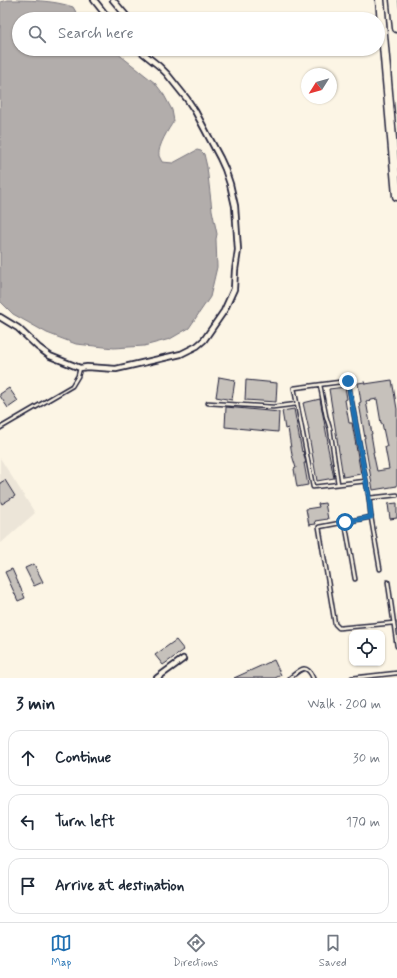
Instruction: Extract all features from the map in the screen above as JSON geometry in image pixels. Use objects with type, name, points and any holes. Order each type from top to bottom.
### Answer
[{"type":"highway","points":[[379,12],[380,0]]},
{"type":"highway","points":[[394,0],[397,28]]},
{"type":"highway","points":[[383,56],[397,196]]},
{"type":"street","points":[[94,0],[103,12]]},
{"type":"street","points":[[113,0],[123,12]]},
{"type":"street","points":[[0,317],[18,328],[50,356],[80,368],[116,369],[181,354],[197,346],[204,340],[224,311],[234,289],[238,250],[234,206],[230,184],[225,169],[187,99],[168,74],[146,56]]},
{"type":"street","points":[[158,678],[165,676],[183,659]]},
{"type":"lane","points":[[0,428],[72,386],[78,376],[80,368]]},
{"type":"lane","points":[[366,481],[313,487],[294,388],[348,381],[366,481],[369,498],[380,569]]},
{"type":"lane","points":[[320,385],[330,429],[338,484]]},
{"type":"lane","points":[[208,403],[274,407],[297,404]]},
{"type":"lane","points":[[369,498],[397,495]]},
{"type":"lane","points":[[371,517],[319,527],[335,624],[339,628],[394,624]]},
{"type":"lane","points":[[345,522],[355,579]]},
{"type":"lane","points":[[388,582],[397,646]]},
{"type":"lane","points":[[290,678],[304,669],[308,669],[313,678]]},
{"type":"lane","points":[[352,678],[397,672]]},
{"type":"shaded area","points":[[7,0],[32,0],[73,7],[76,12],[12,12],[12,56],[121,56],[155,83],[164,95],[172,110],[174,121],[164,138],[159,152],[162,162],[173,163],[197,150],[204,154],[217,234],[217,267],[210,297],[189,328],[170,339],[144,346],[114,348],[76,344],[47,333],[13,314],[0,301],[0,2]]},
{"type":"shaded area","points":[[0,458],[35,513],[0,544]]},
{"type":"building","points":[[219,377],[235,380],[232,400],[216,397]]},
{"type":"building","points":[[246,380],[277,383],[276,402],[245,400]]},
{"type":"building","points":[[392,380],[397,409],[397,486],[373,490],[359,403],[361,402],[358,383],[365,382],[365,384]],"holes":[[[377,399],[387,447],[385,447],[389,469],[377,471],[366,401]]]},
{"type":"building","points":[[345,387],[347,399],[345,400],[349,423],[352,423],[361,474],[343,477],[329,389]]},
{"type":"building","points":[[9,388],[18,401],[8,408],[0,394]]},
{"type":"building","points":[[320,399],[334,478],[317,481],[303,403]]},
{"type":"building","points":[[226,407],[279,412],[278,432],[225,427]]},
{"type":"building","points":[[294,409],[302,452],[303,451],[306,463],[304,463],[308,485],[297,487],[294,469],[296,468],[292,455],[288,428],[285,429],[282,411]]},
{"type":"building","points":[[5,480],[15,496],[2,504],[0,500],[0,483]]},
{"type":"building","points":[[325,503],[328,519],[315,521],[316,524],[309,525],[306,509],[319,507],[318,504]]},
{"type":"building","points":[[397,503],[397,518],[390,519],[388,504]]},
{"type":"building","points":[[34,564],[43,582],[34,586],[25,568]]},
{"type":"building","points":[[12,569],[25,598],[18,601],[5,572]]},
{"type":"building","points":[[176,640],[184,650],[163,665],[155,655]]},
{"type":"building","points":[[274,660],[281,675],[275,678],[234,678]]},
{"type":"route","points":[[345,522],[371,517],[348,381]]}]
